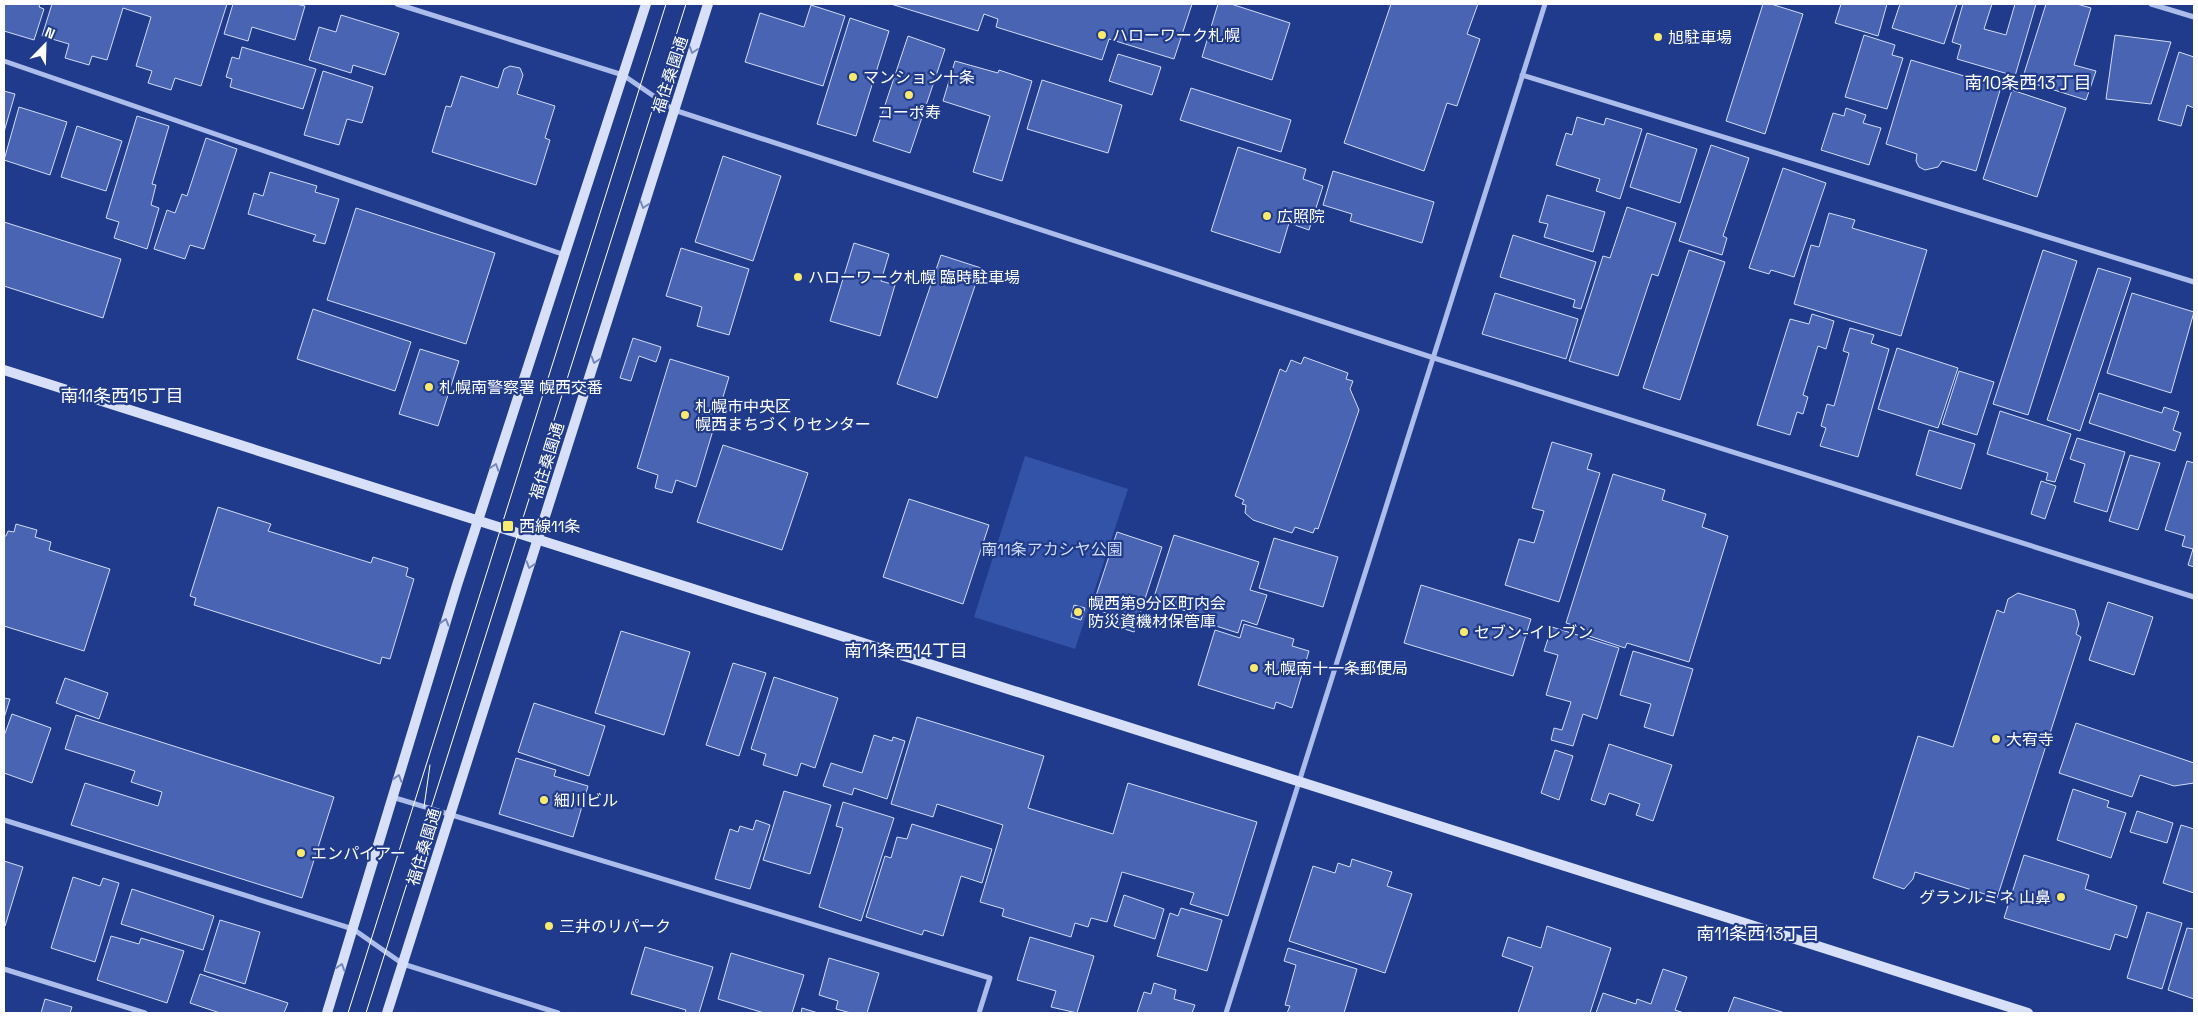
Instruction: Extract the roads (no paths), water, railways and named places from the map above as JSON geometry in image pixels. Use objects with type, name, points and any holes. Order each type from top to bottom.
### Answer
[{"type":"street","points":[[397,4],[623,75],[674,110],[1434,358],[2194,597]]},
{"type":"street","points":[[326,1013],[477,520],[646,4]]},
{"type":"street","name":"福住桑園通","points":[[387,1013],[708,4]]},
{"type":"street","points":[[1226,1013],[1545,4]]},
{"type":"street","points":[[2151,4],[2194,17]]},
{"type":"street","points":[[4,61],[565,255]]},
{"type":"street","points":[[1522,75],[2194,282]]},
{"type":"street","points":[[4,370],[2028,1013]]},
{"type":"street","points":[[392,798],[990,978],[979,1013]]},
{"type":"street","points":[[4,820],[353,929],[403,964],[558,1013]]},
{"type":"street","points":[[4,969],[145,1013]]},
{"type":"tram line","points":[[348,1013],[666,4]]},
{"type":"tram line","points":[[366,1013],[686,4]]},
{"type":"tram line","points":[[424,807],[430,765]]},
{"type":"place","name":"ハローワーク札幌","points":[[1102,35]]},
{"type":"place","name":"旭駐車場","points":[[1658,37]]},
{"type":"place","name":"マンション十条","points":[[853,77]]},
{"type":"place","name":"コーポ寿","points":[[909,95]]},
{"type":"place","name":"広照院","points":[[1267,216]]},
{"type":"place","name":"ハローワーク札幌 臨時駐車場","points":[[798,277]]},
{"type":"place","name":"札幌南警察署 幌西交番","points":[[429,387]]},
{"type":"place","name":"札幌市中央区 幌西まちづくりセンター","points":[[685,415]]},
{"type":"place","name":"西線11条","points":[[508,526]]},
{"type":"place","name":"幌西第9分区町内会 防災資機材保管庫","points":[[1078,612]]},
{"type":"place","name":"セブン-イレブン","points":[[1464,632]]},
{"type":"place","name":"札幌南十一条郵便局","points":[[1254,668]]},
{"type":"place","name":"大宥寺","points":[[1996,739]]},
{"type":"place","name":"細川ビル","points":[[544,800]]},
{"type":"place","name":"エンパイアー","points":[[301,853]]},
{"type":"place","name":"グランルミネ 山鼻","points":[[2061,897]]},
{"type":"place","name":"三井のリパーク","points":[[549,926]]},
{"type":"district","name":"南10条西13丁目","points":[[2028,82]]},
{"type":"district","name":"南11条西15丁目","points":[[122,395]]},
{"type":"district","name":"南11条西14丁目","points":[[906,650]]},
{"type":"district","name":"南11条西13丁目","points":[[1758,933]]},
{"type":"park label","name":"南11条アカシヤ公園","points":[[1052,549]]}]
